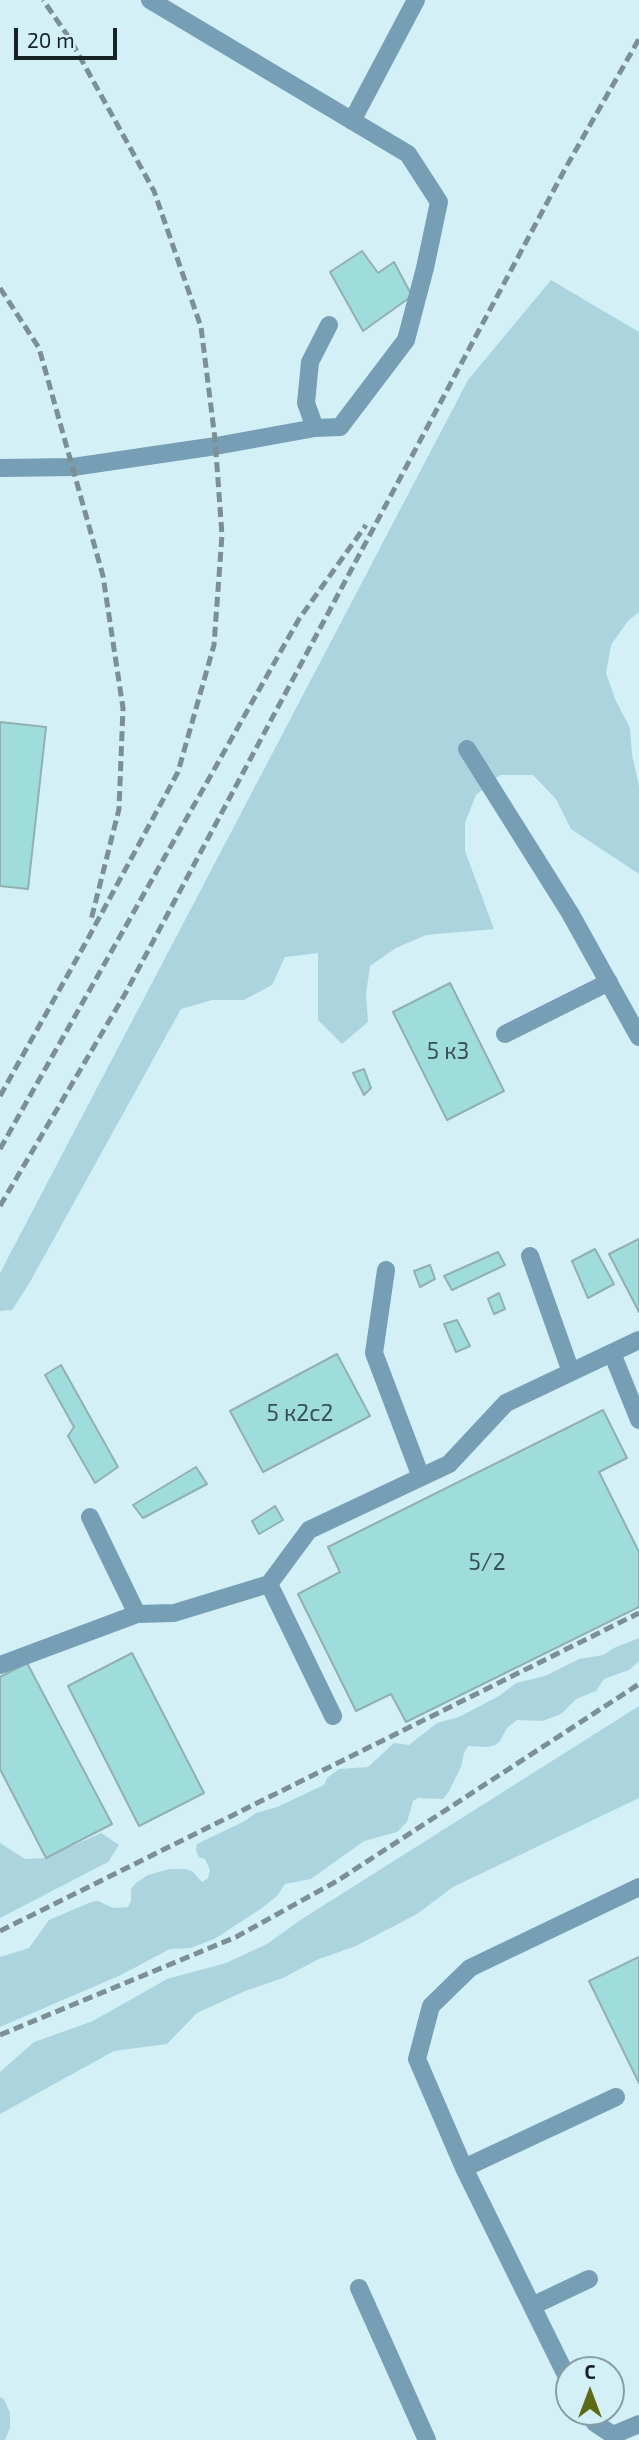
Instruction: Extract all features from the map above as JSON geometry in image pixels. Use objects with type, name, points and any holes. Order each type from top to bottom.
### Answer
[{"type":"lane","points":[[0,468],[73,467],[315,428],[340,427],[406,340],[439,202],[408,154],[149,0]]},
{"type":"lane","points":[[352,121],[416,0]]},
{"type":"lane","points":[[315,428],[306,403],[310,362],[329,325]]},
{"type":"lane","points":[[467,748],[570,913],[639,1037]]},
{"type":"lane","points":[[505,1034],[609,982]]},
{"type":"lane","points":[[530,1256],[571,1372]]},
{"type":"lane","points":[[386,1270],[374,1353],[421,1477]]},
{"type":"lane","points":[[0,1665],[137,1614],[174,1613],[269,1584],[309,1530],[449,1464],[506,1403],[639,1340]]},
{"type":"lane","points":[[612,1353],[639,1420]]},
{"type":"lane","points":[[90,1517],[137,1614]]},
{"type":"lane","points":[[269,1584],[333,1716]]},
{"type":"lane","points":[[557,2356],[464,2168],[417,2059],[431,2006],[470,1968],[639,1887]]},
{"type":"lane","points":[[464,2168],[617,2097]]},
{"type":"lane","points":[[532,2306],[589,2279]]},
{"type":"lane","points":[[359,2288],[427,2440]]},
{"type":"lane","points":[[600,2426],[613,2435],[639,2424]]},
{"type":"shaded area","points":[[551,280],[639,332],[639,612],[628,621],[611,645],[606,673],[615,699],[630,728],[632,755],[639,786],[639,874],[571,829],[556,799],[533,775],[500,775],[476,795],[465,823],[465,851],[494,929],[426,935],[396,948],[370,966],[366,994],[368,1022],[342,1044],[318,1020],[318,953],[285,957],[272,985],[244,1000],[212,1000],[181,1009],[30,1282],[12,1310],[0,1311],[0,1273],[468,380]]},
{"type":"shaded area","points":[[639,1638],[639,1661],[629,1670],[604,1679],[596,1691],[576,1699],[561,1714],[542,1721],[517,1720],[507,1728],[495,1745],[468,1746],[448,1793],[443,1799],[418,1798],[413,1801],[407,1822],[397,1832],[364,1841],[311,1879],[285,1884],[277,1896],[262,1908],[216,1938],[191,1948],[170,1949],[121,1975],[0,2027],[0,1957],[29,1948],[49,1920],[91,1902],[98,1901],[113,1908],[128,1907],[131,1889],[136,1883],[148,1875],[170,1869],[192,1871],[202,1882],[208,1878],[210,1870],[205,1859],[199,1857],[197,1844],[256,1813],[277,1807],[324,1785],[327,1778],[339,1769],[368,1767],[394,1743],[409,1745],[437,1723],[459,1717],[499,1696],[516,1683],[545,1676],[579,1659],[603,1655]]},
{"type":"shaded area","points":[[639,1706],[639,1798],[453,1887],[417,1914],[356,1946],[319,1959],[283,1978],[245,1991],[197,2013],[167,2044],[114,2051],[0,2114],[0,2072],[34,2042],[93,2021],[167,1979],[226,1963],[267,1944],[302,1919]]},
{"type":"shaded area","points":[[101,1833],[119,1845],[108,1862],[0,1918],[0,1843],[25,1859],[46,1858]]},
{"type":"shaded area","points":[[0,2397],[4,2399],[10,2413],[10,2428],[5,2440],[0,2440]]},
{"type":"building","points":[[362,251],[378,273],[394,262],[412,296],[363,331],[330,272]]},
{"type":"building","points":[[0,722],[46,727],[28,889],[0,886]]},
{"type":"building","points":[[450,983],[504,1091],[447,1120],[393,1012]]},
{"type":"building","points":[[364,1069],[371,1088],[364,1095],[353,1073]]},
{"type":"building","points":[[639,1239],[639,1312],[609,1254]]},
{"type":"building","points":[[595,1249],[614,1284],[588,1298],[572,1261]]},
{"type":"building","points":[[498,1252],[505,1265],[452,1290],[444,1276]]},
{"type":"building","points":[[430,1265],[435,1279],[420,1287],[414,1271]]},
{"type":"building","points":[[499,1293],[505,1309],[494,1314],[488,1299]]},
{"type":"building","points":[[457,1320],[470,1346],[456,1352],[444,1324]]},
{"type":"building","points":[[337,1354],[370,1416],[263,1472],[230,1411]]},
{"type":"building","points":[[61,1365],[118,1467],[95,1483],[68,1436],[74,1427],[45,1375]]},
{"type":"building","points":[[603,1410],[627,1458],[599,1472],[639,1552],[639,1607],[406,1722],[391,1694],[356,1711],[298,1594],[340,1572],[328,1547]]},
{"type":"building","points":[[196,1467],[207,1484],[143,1518],[133,1505]]},
{"type":"building","points":[[275,1506],[283,1520],[259,1534],[252,1521]]},
{"type":"building","points":[[132,1653],[204,1793],[139,1826],[68,1686]]},
{"type":"building","points":[[27,1663],[112,1824],[46,1858],[0,1769],[0,1677]]},
{"type":"building","points":[[639,1957],[639,2083],[589,1981]]},
{"type":"railway","points":[[0,1096],[178,772],[214,645],[222,535],[215,439],[201,327],[154,191],[70,39],[43,0]]},
{"type":"railway","points":[[0,1206],[125,994],[565,169],[639,39]]},
{"type":"railway","points":[[0,288],[39,348],[103,576],[123,708],[119,809],[91,920]]},
{"type":"railway","points":[[0,1149],[299,619],[366,525]]},
{"type":"railway","points":[[0,1931],[639,1613]]},
{"type":"railway","points":[[0,2035],[236,1937],[337,1881],[639,1684]]}]
